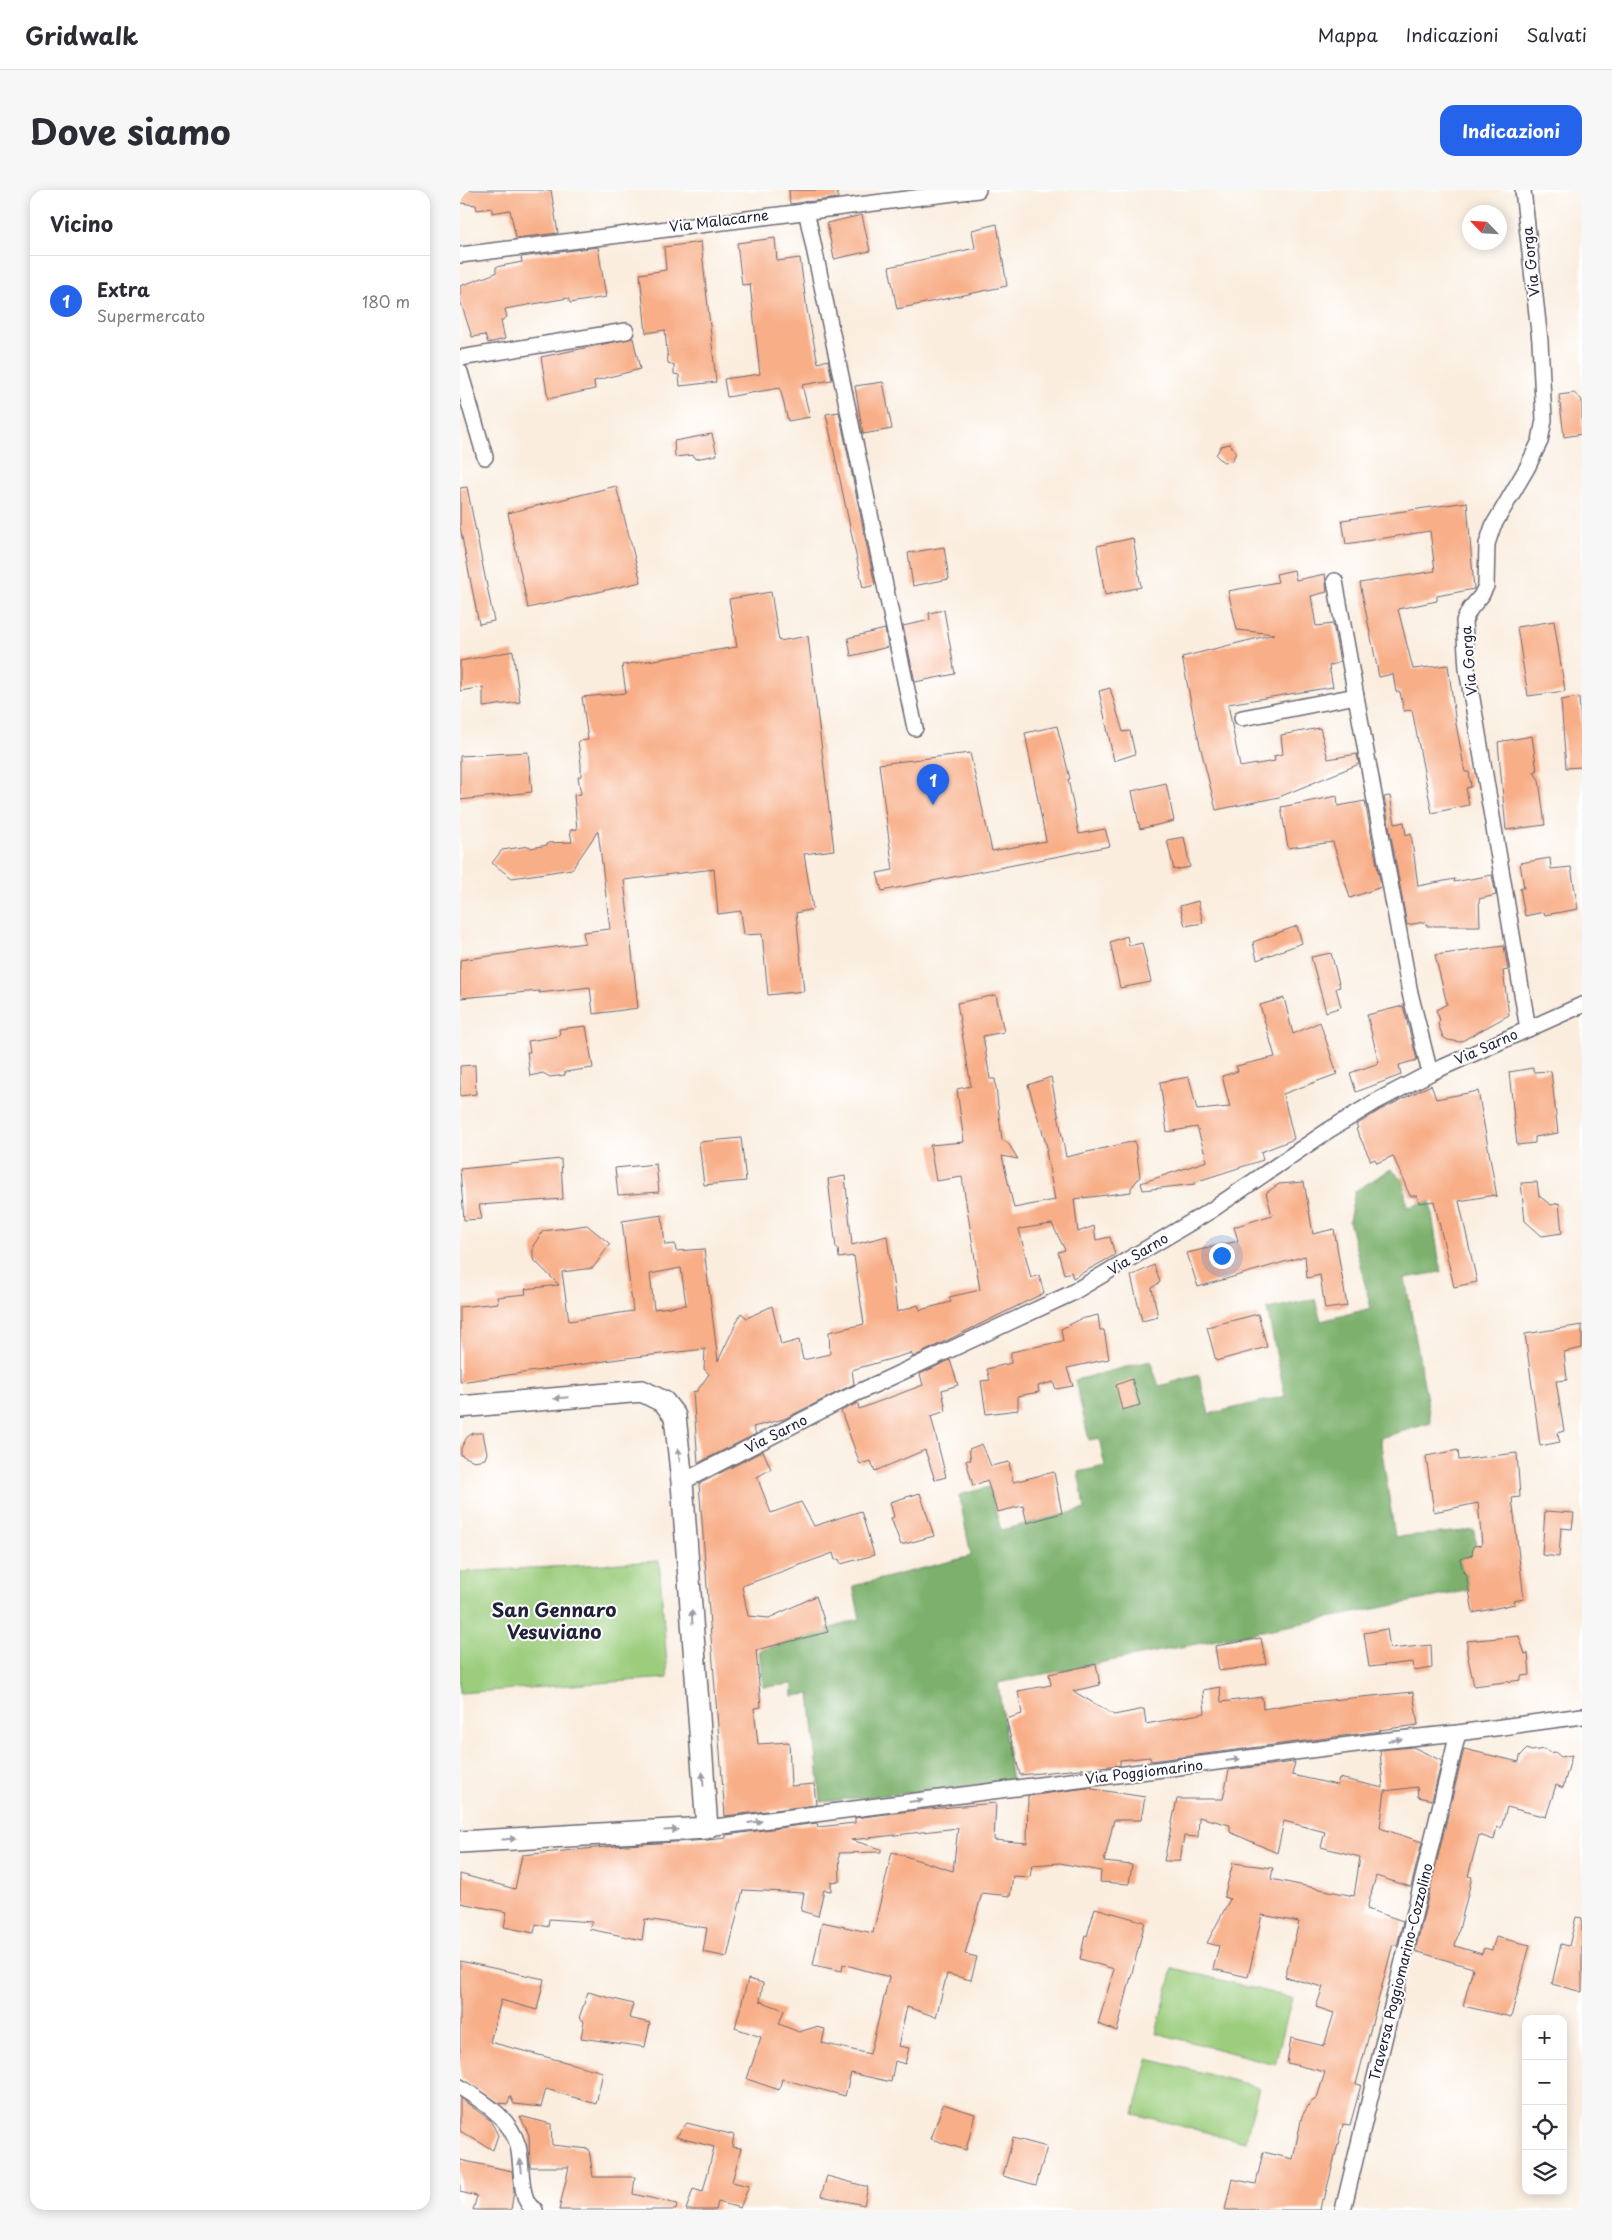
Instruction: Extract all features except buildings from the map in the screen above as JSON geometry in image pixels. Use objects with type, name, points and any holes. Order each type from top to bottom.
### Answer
[{"type":"main road","points":[[460,1407],[642,1390],[664,1402],[675,1416],[682,1482],[706,1828],[460,1842]]},
{"type":"street","name":"Via Malacarne","points":[[460,255],[806,210],[978,190]]},
{"type":"street","name":"Via Gorga","points":[[1523,190],[1540,341],[1544,420],[1540,441],[1527,468],[1492,526],[1487,544],[1486,586],[1464,621],[1467,669],[1528,1029]]},
{"type":"street","points":[[806,210],[915,728]]},
{"type":"street","points":[[460,358],[626,331]]},
{"type":"street","points":[[461,380],[485,458]]},
{"type":"street","points":[[1335,581],[1410,993],[1430,1073]]},
{"type":"street","points":[[1242,718],[1356,696]]},
{"type":"street","name":"Via Sarno","points":[[682,1482],[846,1398],[1070,1294],[1210,1211],[1344,1121],[1430,1073],[1582,1005]]},
{"type":"street","name":"Via Poggiomarino","points":[[706,1828],[1380,1741],[1458,1734],[1582,1716]]},
{"type":"street","name":"Traversa Poggiomarino-Cozzolino","points":[[1343,2210],[1458,1734]]},
{"type":"street","points":[[460,2087],[500,2114],[509,2126],[518,2145],[525,2199],[531,2208],[536,2210]]},
{"type":"green space","points":[[1391,1169],[1403,1180],[1407,1207],[1430,1201],[1441,1272],[1405,1278],[1431,1423],[1380,1438],[1395,1537],[1474,1530],[1481,1588],[998,1683],[1012,1782],[821,1802],[810,1694],[793,1696],[793,1684],[763,1687],[759,1651],[860,1619],[853,1586],[971,1556],[959,1495],[989,1487],[1001,1530],[1085,1509],[1078,1472],[1105,1466],[1099,1438],[1089,1440],[1075,1380],[1150,1361],[1159,1386],[1199,1375],[1209,1414],[1285,1396],[1267,1309],[1315,1299],[1321,1321],[1371,1308],[1349,1221],[1355,1191]]},
{"type":"green space","points":[[659,1561],[668,1678],[460,1693],[460,1572]]},
{"type":"green space","points":[[1173,1968],[1292,1998],[1275,2064],[1156,2033]]},
{"type":"green space","points":[[1148,2059],[1259,2087],[1245,2142],[1134,2114]]},
{"type":"place","name":"Extra","points":[[933,805]]},
{"type":"district","name":"San Gennaro Vesuviano","points":[[554,1621]]}]
